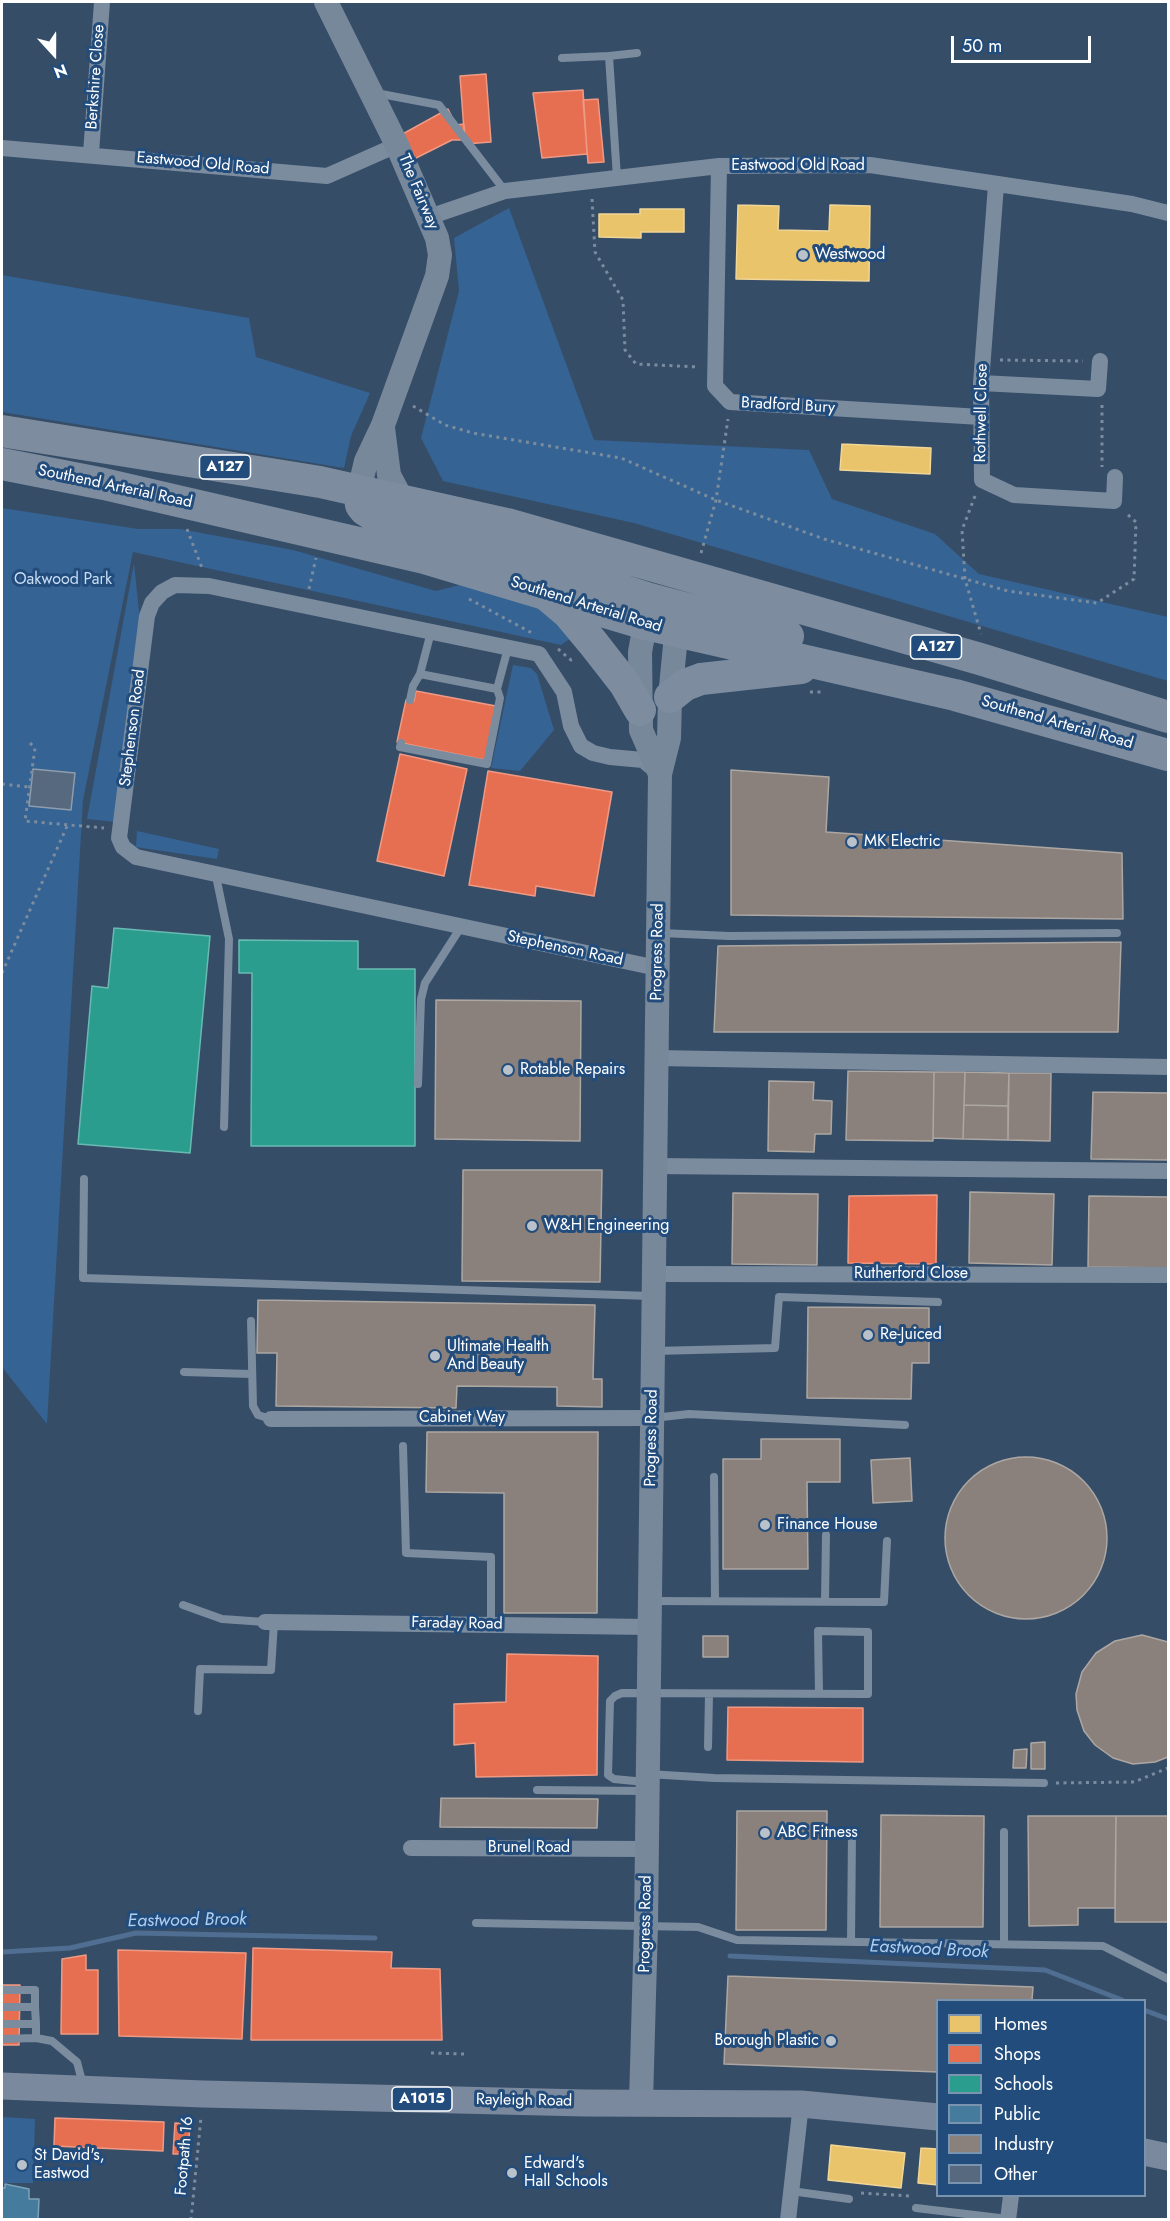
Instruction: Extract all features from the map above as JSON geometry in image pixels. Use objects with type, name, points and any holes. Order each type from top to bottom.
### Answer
[{"type":"highway","name":"Southend Arterial Road","points":[[2,431],[307,479],[507,524],[660,602],[828,679],[955,695],[1168,755]]},
{"type":"highway","name":"Southend Arterial Road","points":[[2,464],[337,536],[537,590],[660,602]]},
{"type":"highway","points":[[359,491],[361,505],[376,519],[528,559],[660,602],[931,677],[955,695]]},
{"type":"highway","name":"Southend Arterial Road","points":[[660,602],[695,565],[980,659],[1168,717]]},
{"type":"highway","points":[[537,590],[555,601],[568,613],[625,684],[641,720]]},
{"type":"highway","points":[[670,697],[685,685],[701,679],[828,679]]},
{"type":"main road","name":"Rayleigh Road","points":[[2,2086],[203,2094],[801,2104],[936,2117]]},
{"type":"main road","points":[[1146,2152],[1168,2157]]},
{"type":"street","name":"Berkshire Close","points":[[91,153],[102,2]]},
{"type":"street","name":"The Fairway","points":[[326,2],[398,145],[438,238],[440,255],[437,276],[383,425],[366,461],[359,491]]},
{"type":"street","name":"Eastwood Old Road","points":[[2,148],[91,153],[327,176],[398,145]]},
{"type":"street","name":"Eastwood Old Road","points":[[429,217],[505,191],[719,166],[870,165],[1132,204],[1168,213]]},
{"type":"street","name":"Bradford Bury","points":[[719,166],[715,386],[730,402],[981,417]]},
{"type":"street","name":"Rothwell Close","points":[[996,185],[981,383],[982,480],[1014,495],[1114,501]]},
{"type":"street","points":[[981,383],[1098,389],[1100,361]]},
{"type":"street","name":"The Fairway","points":[[383,425],[389,475],[399,494],[408,502]]},
{"type":"street","points":[[1114,501],[1115,477]]},
{"type":"street","name":"Stephenson Road","points":[[657,968],[216,876],[136,856],[123,847],[120,830],[147,616],[152,603],[162,592],[176,585],[209,586],[539,654],[564,692],[571,726],[581,746],[593,753],[643,760],[660,774]]},
{"type":"street","name":"Progress Road","points":[[641,2102],[646,1925],[660,774],[669,738],[670,697],[660,602]]},
{"type":"street","name":"Progress Road","points":[[660,602],[640,652],[641,720],[660,774]]},
{"type":"street","points":[[618,757],[627,756],[638,747],[641,720]]},
{"type":"street","points":[[657,1058],[1168,1067]]},
{"type":"street","points":[[655,1166],[1168,1172]]},
{"type":"street","name":"Rutherford Close","points":[[654,1285],[1168,1275]]},
{"type":"street","name":"Cabinet Way","points":[[272,1419],[652,1418]]},
{"type":"street","name":"Faraday Road","points":[[269,1622],[650,1628]]},
{"type":"street","name":"Brunel Road","points":[[411,1848],[647,1849]]},
{"type":"street","points":[[788,2220],[801,2104]]},
{"type":"street","points":[[1008,2219],[1011,2197]]},
{"type":"lane","points":[[562,58],[637,54]]},
{"type":"lane","points":[[609,56],[617,178]]},
{"type":"lane","points":[[370,92],[439,105],[505,191]]},
{"type":"lane","points":[[410,700],[431,633]]},
{"type":"lane","points":[[401,743],[400,747],[487,764],[500,698],[497,689],[508,648]]},
{"type":"lane","points":[[420,674],[497,689]]},
{"type":"lane","points":[[216,876],[229,939],[224,1127]]},
{"type":"lane","points":[[418,1084],[421,999],[425,983],[461,927]]},
{"type":"lane","points":[[658,933],[729,936],[1117,933]]},
{"type":"lane","points":[[84,1179],[83,1278],[654,1285]]},
{"type":"lane","points":[[653,1351],[775,1348],[779,1298],[938,1302]]},
{"type":"lane","points":[[251,1321],[253,1406],[258,1414],[272,1419]]},
{"type":"lane","points":[[184,1372],[251,1374]]},
{"type":"lane","points":[[652,1418],[689,1414],[905,1425]]},
{"type":"lane","points":[[403,1446],[406,1553],[491,1557],[491,1624]]},
{"type":"lane","points":[[714,1478],[715,1601]]},
{"type":"lane","points":[[825,1600],[826,1535]]},
{"type":"lane","points":[[650,1601],[884,1602],[887,1541]]},
{"type":"lane","points":[[183,1605],[222,1619],[269,1622],[271,1670],[200,1669],[198,1711]]},
{"type":"lane","points":[[648,1782],[614,1779],[608,1775],[606,1768],[610,1701],[622,1693],[649,1694],[709,1694],[819,1694],[868,1694],[868,1632],[818,1631],[819,1694]]},
{"type":"lane","points":[[708,1747],[709,1694]]},
{"type":"lane","points":[[537,1790],[714,1778],[1044,1782]]},
{"type":"lane","points":[[851,1942],[852,1832]]},
{"type":"lane","points":[[1004,1832],[1004,1944]]},
{"type":"lane","points":[[476,1923],[706,1928],[737,1940],[1103,1946],[1168,1979]]},
{"type":"lane","points":[[2,1990],[35,1990],[36,2038]]},
{"type":"lane","points":[[2,2007],[35,2007]]},
{"type":"lane","points":[[2,2024],[36,2024]]},
{"type":"lane","points":[[2,2039],[36,2038],[52,2041],[77,2061],[83,2089]]},
{"type":"lane","points":[[791,2192],[849,2199]]},
{"type":"lane","points":[[920,2208],[1008,2219]]},
{"type":"path","points":[[591,181],[595,252],[624,300],[625,350],[636,364],[715,368]]},
{"type":"path","points":[[983,360],[1100,361]]},
{"type":"path","points":[[1098,389],[1101,395],[1102,468],[1115,477]]},
{"type":"path","points":[[393,396],[445,425],[473,433],[621,458],[716,500],[824,539],[1008,591],[1098,603],[1134,579],[1136,522],[1114,501]]},
{"type":"path","points":[[695,565],[716,500],[730,402]]},
{"type":"path","points":[[981,634],[964,579],[962,530],[982,480]]},
{"type":"path","points":[[193,524],[185,522],[209,586]]},
{"type":"path","points":[[306,553],[327,558]]},
{"type":"path","points":[[467,597],[535,635]]},
{"type":"path","points":[[554,646],[572,660]]},
{"type":"path","points":[[803,692],[828,679]]},
{"type":"path","points":[[30,743],[35,748],[25,821],[120,830]]},
{"type":"path","points":[[2,784],[29,787]]},
{"type":"path","points":[[2,973],[68,824]]},
{"type":"path","points":[[1044,1782],[1134,1782],[1168,1768]]},
{"type":"path","points":[[431,2053],[464,2054]]},
{"type":"path","name":"Footpath 16","points":[[191,2220],[203,2094]]},
{"type":"path","points":[[837,2197],[846,2192],[918,2198],[920,2208]]},
{"type":"green space","points":[[509,208],[594,440],[809,450],[832,499],[935,534],[979,574],[1168,617],[1168,681],[634,523],[443,481],[421,438],[459,291],[454,238]]},
{"type":"green space","points":[[2,275],[249,318],[256,357],[370,393],[351,436],[344,468],[2,412]]},
{"type":"green space","name":"Oakwood Park","points":[[2,508],[138,529],[180,529],[293,550],[436,591],[467,583],[535,599],[573,637],[561,645],[133,552],[83,800],[47,1424],[2,1367]]},
{"type":"green space","points":[[134,563],[143,651],[116,822],[87,819]]},
{"type":"green space","points":[[513,665],[531,668],[537,674],[554,730],[520,771],[491,768]]},
{"type":"green space","points":[[137,831],[219,849],[217,859],[136,847]]},
{"type":"green space","points":[[2,2117],[35,2119],[33,2183],[2,2183]]},
{"type":"building: Homes","name":"Westwood","points":[[738,205],[779,206],[778,230],[829,231],[830,205],[870,206],[869,281],[736,279]]},
{"type":"building: Homes","points":[[640,209],[684,209],[684,232],[641,232],[641,238],[599,237],[599,214],[640,214]]},
{"type":"building: Homes","points":[[842,444],[931,448],[930,474],[840,470]]},
{"type":"building: Homes","points":[[831,2145],[905,2153],[901,2188],[828,2180]]},
{"type":"building: Homes","points":[[921,2148],[936,2149],[936,2185],[918,2183]]},
{"type":"building: Shops","points":[[486,74],[491,142],[465,144],[460,76]]},
{"type":"building: Shops","points":[[583,90],[587,154],[542,158],[533,93]]},
{"type":"building: Shops","points":[[598,99],[604,162],[588,163],[583,100]]},
{"type":"building: Shops","points":[[448,109],[456,125],[464,124],[465,140],[452,140],[412,160],[399,136]]},
{"type":"building: Shops","points":[[416,691],[496,706],[485,760],[397,742],[406,700],[414,701]]},
{"type":"building: Shops","points":[[400,754],[467,769],[444,876],[377,861]]},
{"type":"building: Shops","points":[[488,771],[612,792],[594,896],[536,886],[535,896],[469,885]]},
{"type":"building: Shops","points":[[937,1195],[936,1264],[848,1263],[849,1196]]},
{"type":"building: Shops","points":[[507,1654],[598,1656],[597,1775],[476,1777],[475,1743],[454,1745],[454,1704],[506,1702]]},
{"type":"building: Shops","points":[[728,1707],[863,1708],[863,1762],[727,1760]]},
{"type":"building: Shops","points":[[253,1948],[392,1952],[391,1968],[440,1969],[442,2040],[251,2040]]},
{"type":"building: Shops","points":[[118,1950],[246,1953],[242,2039],[119,2036]]},
{"type":"building: Shops","points":[[86,1955],[86,1970],[98,1970],[98,2034],[61,2034],[62,1959]]},
{"type":"building: Shops","points":[[2,1985],[20,1985],[19,2045],[2,2045]]},
{"type":"building: Shops","points":[[55,2118],[164,2122],[163,2151],[54,2146]]},
{"type":"building: Shops","points":[[175,2123],[190,2124],[188,2154],[173,2154]]},
{"type":"building: Schools","points":[[114,928],[210,936],[190,1153],[78,1144],[92,986],[108,988]]},
{"type":"building: Schools","points":[[239,940],[358,941],[358,969],[415,969],[415,1146],[251,1146],[252,973],[239,973]]},
{"type":"building: Public","points":[[5,2184],[29,2189],[29,2199],[39,2199],[38,2220],[2,2220],[2,2188],[5,2188]]},
{"type":"building: Industry","name":"MK Electric","points":[[731,770],[829,777],[826,832],[1122,853],[1123,919],[731,915]]},
{"type":"building: Industry","points":[[1121,942],[1118,1032],[714,1032],[718,946]]},
{"type":"building: Industry","name":"Rotable Repairs","points":[[436,1000],[581,1001],[580,1141],[435,1139]]},
{"type":"building: Industry","points":[[848,1071],[934,1072],[933,1141],[846,1140]]},
{"type":"building: Industry","points":[[934,1072],[965,1072],[963,1139],[933,1138]]},
{"type":"building: Industry","points":[[965,1072],[1009,1073],[1008,1106],[964,1105]]},
{"type":"building: Industry","points":[[1009,1073],[1051,1073],[1050,1141],[1008,1140]]},
{"type":"building: Industry","points":[[769,1081],[814,1082],[813,1100],[832,1101],[831,1134],[815,1134],[814,1152],[768,1151]]},
{"type":"building: Industry","points":[[1093,1092],[1168,1093],[1168,1160],[1091,1159]]},
{"type":"building: Industry","points":[[964,1105],[1008,1106],[1008,1140],[963,1139]]},
{"type":"building: Industry","name":"W&H Engineering","points":[[463,1170],[602,1170],[600,1282],[462,1281]]},
{"type":"building: Industry","points":[[970,1192],[1054,1194],[1052,1265],[969,1263]]},
{"type":"building: Industry","points":[[733,1193],[818,1194],[817,1265],[732,1264]]},
{"type":"building: Industry","points":[[1089,1196],[1168,1197],[1168,1268],[1088,1267]]},
{"type":"building: Industry","name":"Ultimate Health And Beauty","points":[[258,1300],[595,1305],[593,1379],[602,1379],[602,1407],[557,1406],[557,1387],[457,1386],[456,1408],[276,1406],[277,1353],[257,1353]]},
{"type":"building: Industry","name":"Re-Juiced","points":[[808,1307],[929,1308],[929,1363],[912,1363],[911,1399],[807,1398]]},
{"type":"building: Industry","points":[[427,1432],[598,1432],[597,1613],[504,1613],[504,1493],[426,1492]]},
{"type":"building: Industry","name":"Finance House","points":[[761,1439],[840,1439],[840,1482],[807,1482],[808,1569],[723,1569],[723,1459],[761,1459]]},
{"type":"building: Industry","points":[[1026,1457],[1042,1458],[1057,1463],[1071,1470],[1083,1481],[1094,1493],[1101,1507],[1106,1522],[1106,1554],[1101,1569],[1094,1583],[1083,1595],[1071,1606],[1057,1613],[1042,1618],[1026,1619],[1010,1618],[995,1613],[981,1606],[969,1595],[958,1583],[951,1569],[946,1554],[945,1538],[946,1522],[951,1507],[958,1493],[969,1481],[981,1470],[995,1463],[1010,1458]]},
{"type":"building: Industry","points":[[910,1458],[912,1501],[873,1503],[871,1460]]},
{"type":"building: Industry","points":[[1142,1635],[1168,1642],[1168,1757],[1155,1762],[1133,1764],[1113,1758],[1095,1745],[1084,1731],[1077,1710],[1076,1694],[1082,1672],[1096,1653],[1115,1641]]},
{"type":"building: Industry","points":[[703,1636],[728,1636],[728,1657],[703,1657]]},
{"type":"building: Industry","points":[[1045,1742],[1045,1769],[1031,1769],[1031,1743]]},
{"type":"building: Industry","points":[[1027,1749],[1026,1768],[1013,1768],[1014,1750]]},
{"type":"building: Industry","points":[[441,1798],[598,1799],[597,1828],[440,1827]]},
{"type":"building: Industry","points":[[737,1811],[827,1811],[826,1930],[736,1930]]},
{"type":"building: Industry","points":[[881,1815],[984,1816],[983,1927],[880,1927]]},
{"type":"building: Industry","points":[[1028,1816],[1116,1816],[1115,1908],[1078,1908],[1078,1925],[1029,1926]]},
{"type":"building: Industry","points":[[1116,1816],[1168,1816],[1168,1922],[1115,1922]]},
{"type":"building: Industry","name":"Borough Plastic","points":[[728,1976],[1033,1987],[1032,1999],[936,1999],[936,2072],[724,2064]]},
{"type":"building: Other","points":[[33,769],[75,773],[71,810],[29,806]]},
{"type":"waterway","name":"Eastwood Brook","points":[[2,1952],[70,1948],[136,1933],[375,1938]]},
{"type":"waterway","name":"Eastwood Brook","points":[[730,1956],[1045,1970],[1119,1999]]},
{"type":"waterway","name":"Eastwood Brook","points":[[1146,2011],[1168,2019]]},
{"type":"place","name":"Westwood","points":[[803,255]]},
{"type":"place","name":"MK Electric","points":[[852,842]]},
{"type":"place","name":"Rotable Repairs","points":[[508,1070]]},
{"type":"place","name":"W&H Engineering","points":[[532,1226]]},
{"type":"place","name":"Re-Juiced","points":[[868,1335]]},
{"type":"place","name":"Ultimate Health And Beauty","points":[[435,1356]]},
{"type":"place","name":"Finance House","points":[[765,1525]]},
{"type":"place","name":"ABC Fitness","points":[[765,1833]]},
{"type":"place","name":"Borough Plastic","points":[[831,2041]]},
{"type":"place","name":"St David's, Eastwod","points":[[22,2165]]},
{"type":"place","name":"Edward's Hall Schools","points":[[512,2173]]}]
